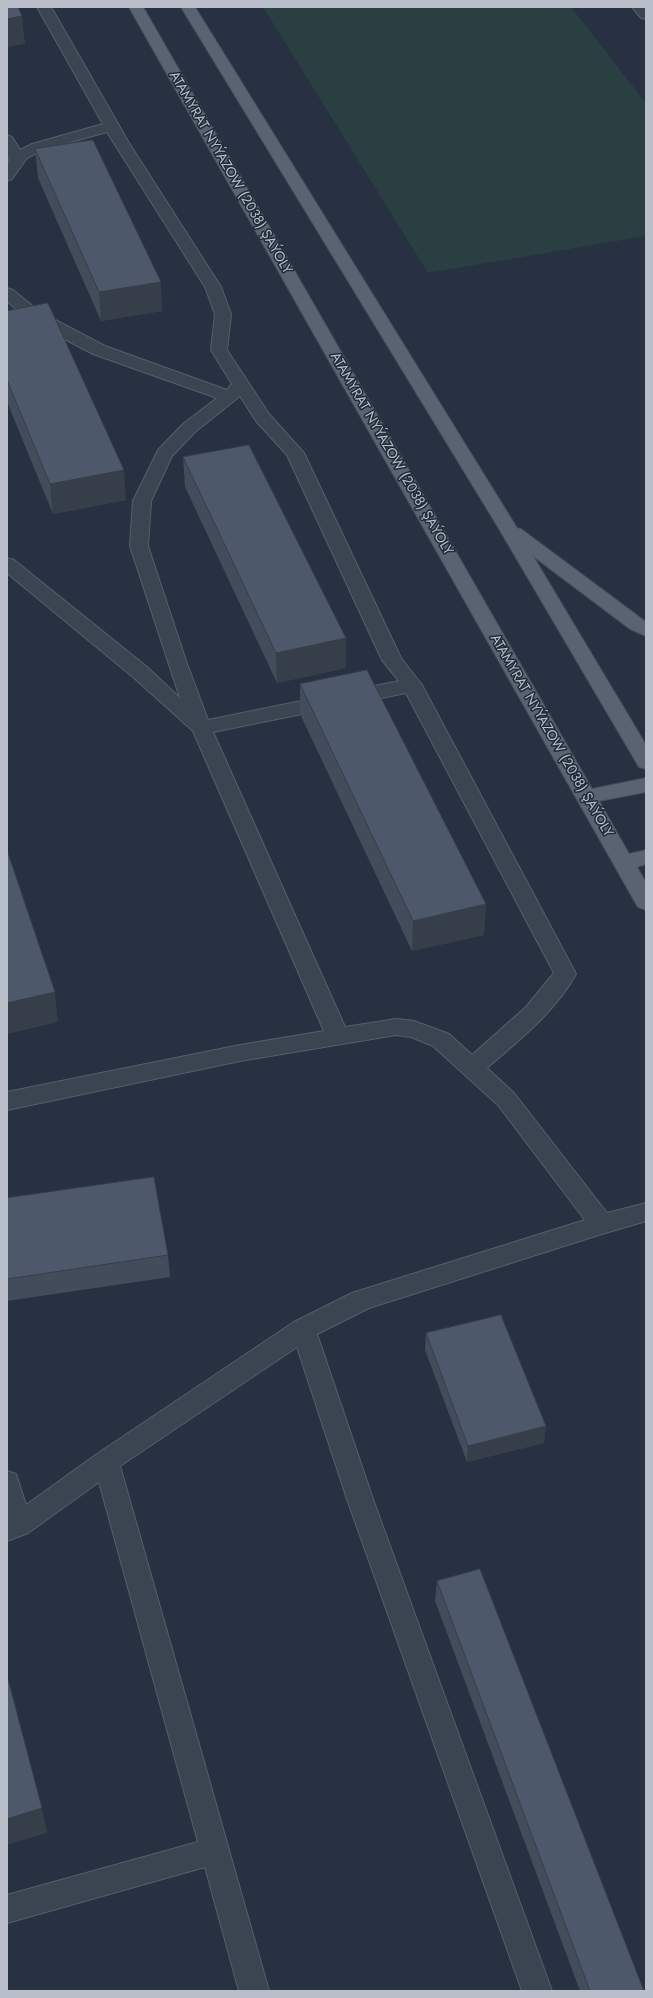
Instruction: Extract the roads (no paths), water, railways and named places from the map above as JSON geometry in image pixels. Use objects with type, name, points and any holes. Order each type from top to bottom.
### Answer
[{"type":"main road","name":"ATAMYRAT NYÝAZOW (2038) ŞAÝOLY","points":[[136,7],[646,902]]},
{"type":"main road","points":[[188,7],[507,527],[646,762]]},
{"type":"main road","points":[[507,527],[637,625],[646,630]]},
{"type":"main road","points":[[586,797],[646,785]]},
{"type":"main road","points":[[624,863],[646,857]]},
{"type":"street","points":[[44,7],[111,126],[214,287],[223,314],[219,350],[235,391],[295,452],[392,660],[412,685],[565,974],[550,996],[528,1020],[472,1068]]},
{"type":"street","points":[[640,7],[646,15]]},
{"type":"street","points":[[7,176],[22,155],[37,147],[111,126]]},
{"type":"street","points":[[7,140],[18,160]]},
{"type":"street","points":[[7,293],[34,316],[98,350],[235,391]]},
{"type":"street","points":[[235,391],[189,428],[164,454],[142,501],[139,546],[176,661],[202,728],[338,1037]]},
{"type":"street","points":[[7,564],[140,672],[202,728]]},
{"type":"street","points":[[202,728],[412,685]]},
{"type":"street","points":[[7,1101],[240,1053],[396,1027],[414,1029],[441,1040],[506,1099],[602,1224]]},
{"type":"street","points":[[7,1482],[13,1527],[106,1462],[303,1329],[361,1300],[602,1224],[646,1212]]},
{"type":"street","points":[[303,1329],[361,1502],[537,1991]]},
{"type":"street","points":[[106,1462],[254,1991]]},
{"type":"street","points":[[7,1909],[214,1851]]}]
